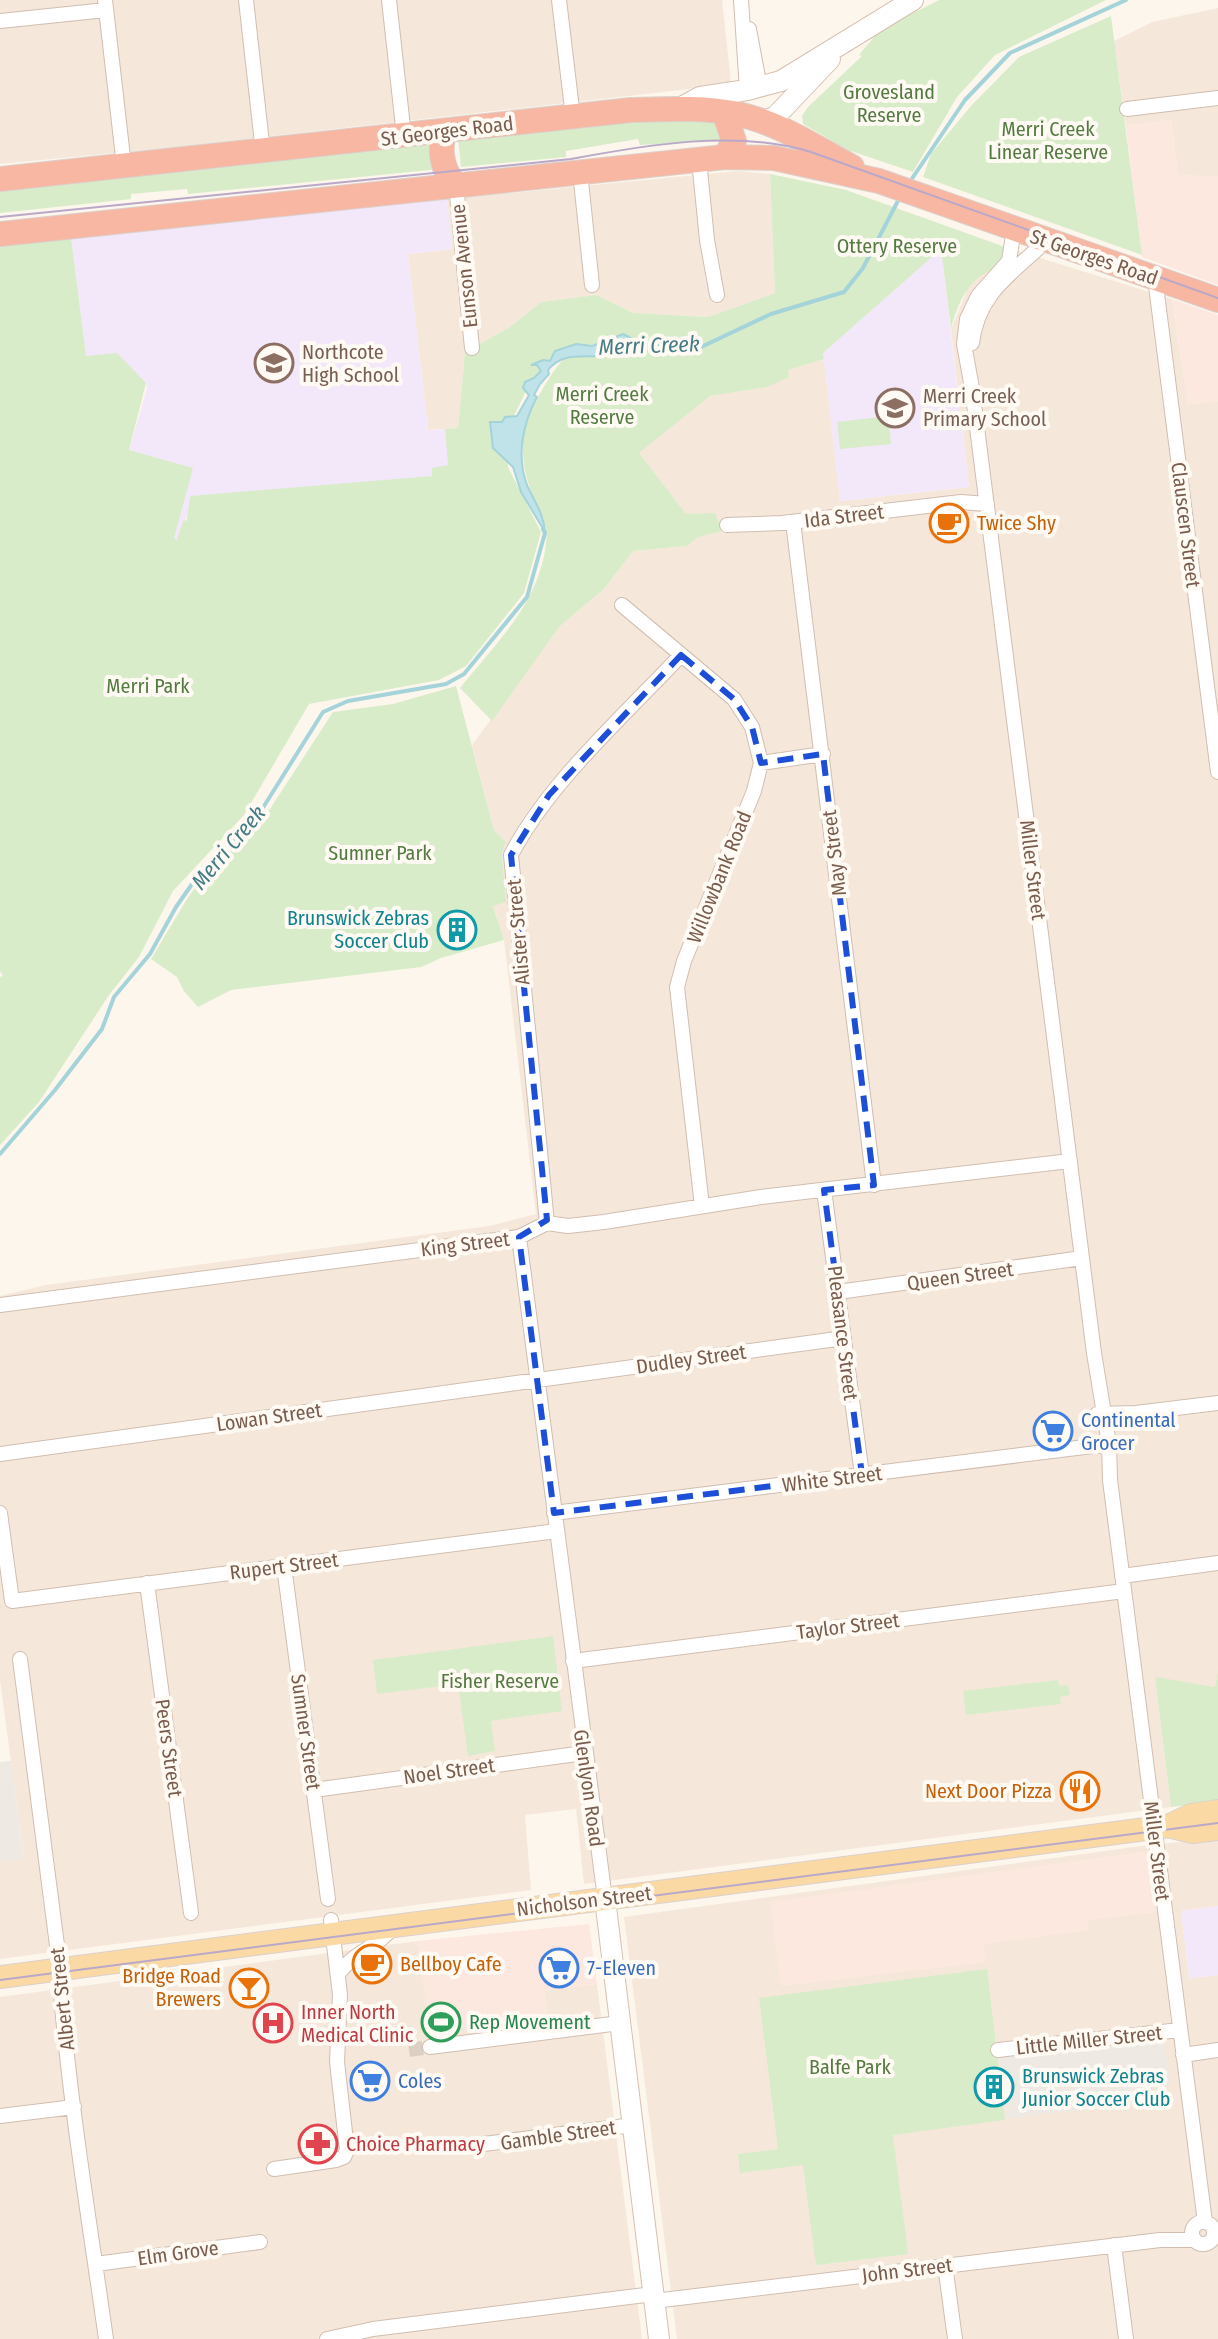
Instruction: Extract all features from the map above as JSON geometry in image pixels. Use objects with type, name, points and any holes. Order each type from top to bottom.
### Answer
[{"type":"highway","name":"St Georges Road","points":[[0,179],[631,110],[678,109],[724,112],[763,122],[789,132],[879,181]]},
{"type":"highway","points":[[724,112],[734,141],[725,157]]},
{"type":"highway","points":[[725,157],[753,141],[763,122]]},
{"type":"highway","points":[[763,122],[766,137],[794,162]]},
{"type":"highway","points":[[446,132],[455,147],[456,185]]},
{"type":"highway","name":"St Georges Road","points":[[0,234],[725,157],[766,157],[879,181],[1218,300]]},
{"type":"main road","name":"Nicholson Street","points":[[0,1977],[332,1927],[394,1926],[1161,1827],[1191,1815],[1218,1811]]},
{"type":"main road","name":"Nicholson Street","points":[[1161,1827],[1193,1832],[1218,1829]]},
{"type":"street","points":[[246,0],[263,152]]},
{"type":"street","points":[[389,0],[404,136]]},
{"type":"street","points":[[559,0],[573,117]]},
{"type":"street","points":[[742,0],[761,87],[763,122],[776,116],[847,42]]},
{"type":"street","points":[[678,109],[700,97],[761,87],[847,42],[913,0]]},
{"type":"street","points":[[0,21],[105,5],[124,166]]},
{"type":"street","points":[[1127,109],[1218,98]]},
{"type":"street","points":[[699,160],[707,240],[717,295]]},
{"type":"street","points":[[580,172],[592,285]]},
{"type":"street","name":"Eunson Avenue","points":[[456,185],[472,348]]},
{"type":"street","name":"Miller Street","points":[[1014,229],[1007,264],[978,296],[967,319],[964,344],[1101,1418],[1161,1827],[1180,2030],[1208,2231]]},
{"type":"street","name":"Miller Street","points":[[972,388],[973,339],[984,303],[999,283],[1047,240]]},
{"type":"street","name":"Clauscen Street","points":[[1155,278],[1218,769]]},
{"type":"street","name":"Ida Street","points":[[727,525],[793,522],[986,499]]},
{"type":"street","name":"May Street","points":[[793,522],[874,1185]]},
{"type":"street","points":[[622,605],[734,699],[752,727],[761,763],[823,754]]},
{"type":"street","name":"Alister Street","points":[[547,1223],[511,855],[549,795],[681,655]]},
{"type":"street","name":"Willowbank Road","points":[[702,1206],[677,987],[684,961],[754,791],[761,763]]},
{"type":"street","name":"King Street","points":[[0,1305],[519,1237],[547,1223],[568,1226],[604,1222],[824,1190],[1070,1161]]},
{"type":"street","name":"Pleasance Street","points":[[824,1190],[862,1475]]},
{"type":"street","name":"Glenlyon Road","points":[[519,1237],[659,2339]]},
{"type":"street","name":"Queen Street","points":[[838,1292],[1082,1258]]},
{"type":"street","name":"Dudley Street","points":[[538,1380],[844,1338]]},
{"type":"street","name":"Lowan Street","points":[[0,1454],[538,1380]]},
{"type":"street","points":[[1101,1418],[1218,1403]]},
{"type":"street","name":"White Street","points":[[554,1513],[1105,1445]]},
{"type":"street","name":"Rupert Street","points":[[0,1513],[12,1601],[557,1531]]},
{"type":"street","name":"Taylor Street","points":[[573,1661],[1123,1583],[1218,1563]]},
{"type":"street","name":"Sumner Street","points":[[284,1566],[328,1899]]},
{"type":"street","name":"Peers Street","points":[[147,1583],[191,1913]]},
{"type":"street","name":"Albert Street","points":[[20,1659],[74,2107],[106,2339]]},
{"type":"street","name":"Noel Street","points":[[314,1790],[584,1753]]},
{"type":"street","points":[[338,1974],[354,1956],[383,1940],[394,1926]]},
{"type":"street","points":[[274,2169],[336,2160],[344,2157],[347,2150],[337,2062],[341,2013],[332,1927]]},
{"type":"street","points":[[430,2047],[620,2023]]},
{"type":"street","name":"Little Miller Street","points":[[998,2050],[1180,2030]]},
{"type":"street","points":[[1183,2055],[1218,2050]]},
{"type":"street","points":[[0,2116],[74,2107]]},
{"type":"street","name":"Gamble Street","points":[[484,2144],[633,2125]]},
{"type":"street","name":"John Street","points":[[327,2339],[373,2329],[1160,2240],[1208,2231]]},
{"type":"street","name":"Elm Grove","points":[[96,2264],[260,2242]]},
{"type":"street","points":[[1114,2245],[1126,2339]]},
{"type":"street","points":[[945,2265],[955,2339]]},
{"type":"highlighted area","points":[[681,655],[734,699],[752,727],[761,763],[823,754],[874,1185],[824,1190],[862,1475],[554,1513],[519,1237],[547,1220],[511,855],[549,795]]},
{"type":"shaded area","points":[[0,0],[722,0],[731,82],[166,148],[0,164]]},
{"type":"shaded area","points":[[1218,8],[1218,176],[1178,176],[1171,120],[1126,126],[1114,41],[1152,22]]},
{"type":"shaded area","points":[[1171,120],[1178,175],[1218,176],[1218,285],[1142,257],[1126,126]]},
{"type":"shaded area","points":[[738,171],[770,174],[775,293],[708,317],[633,313],[596,295],[541,302],[510,327],[465,352],[458,428],[428,430],[408,254],[452,249],[447,199]]},
{"type":"shaded area","name":"Northcote High School","points":[[447,199],[452,249],[408,254],[428,430],[445,429],[449,466],[433,476],[190,509],[177,540],[109,521],[147,388],[146,383],[86,357],[71,237]]},
{"type":"shaded area","points":[[1005,247],[1172,299],[1188,404],[1218,401],[1218,1670],[1215,1687],[1155,1678],[1171,1807],[584,1884],[576,1809],[525,1815],[531,1890],[0,1959],[0,1861],[24,1858],[0,1680],[0,1296],[46,1285],[489,1226],[536,1214],[504,940],[493,905],[506,901],[502,853],[506,842],[494,830],[472,745],[559,627],[604,589],[633,551],[687,546],[686,514],[638,453],[710,396],[767,387],[788,370],[824,359],[840,501],[969,487],[951,329],[968,288]]},
{"type":"shaded area","name":"Merri Creek Primary School","points":[[941,248],[969,487],[840,501],[823,353]]},
{"type":"shaded area","points":[[1172,299],[1218,315],[1218,401],[1188,405]]},
{"type":"shaded area","points":[[11,1761],[24,1859],[0,1861],[0,1762]]},
{"type":"shaded area","points":[[1218,1838],[1218,1906],[1181,1911],[1189,1978],[1218,1975],[1218,2339],[677,2339],[624,1917]]},
{"type":"shaded area","points":[[1149,1851],[1157,1912],[1087,1920],[1088,1930],[984,1944],[986,1962],[781,1986],[770,1902]]},
{"type":"shaded area","points":[[1218,1906],[1218,1975],[1189,1978],[1181,1911]]},
{"type":"shaded area","points":[[589,1924],[597,1984],[544,1991],[547,2016],[430,2032],[418,1941]]},
{"type":"shaded area","points":[[418,1941],[431,2032],[547,2015],[544,1991],[597,1984],[642,2339],[0,2339],[0,1997]]},
{"type":"shaded area","points":[[1164,2035],[1170,2085],[1118,2092],[1120,2105],[1006,2119],[998,2055]]},
{"type":"green space","name":"Grovesland Reserve","points":[[939,0],[1106,0],[995,55],[957,97],[913,172],[848,150],[803,124],[802,116],[808,107],[862,56],[859,55],[880,30]]},
{"type":"green space","name":"Merri Creek Linear Reserve","points":[[1111,16],[1142,255],[923,177],[931,154],[971,106],[1019,57]]},
{"type":"green space","points":[[652,117],[715,123],[725,140],[640,145],[638,139],[566,151],[566,157],[461,167],[458,138]]},
{"type":"green space","points":[[436,140],[440,169],[188,194],[187,189],[131,194],[131,199],[0,213],[0,185]]},
{"type":"green space","name":"Merri Park","points":[[770,174],[846,190],[1005,247],[999,268],[980,276],[973,283],[957,309],[951,329],[941,249],[823,353],[824,359],[788,370],[789,377],[767,387],[710,396],[639,453],[686,514],[715,513],[722,531],[698,537],[687,546],[633,551],[604,589],[559,627],[492,721],[460,688],[521,610],[539,575],[546,531],[529,487],[523,455],[525,427],[535,404],[553,372],[573,351],[610,344],[676,346],[620,339],[559,351],[532,379],[508,428],[508,467],[541,532],[524,593],[466,666],[439,680],[309,704],[244,815],[173,891],[139,957],[109,995],[39,1102],[0,1145],[0,977],[3,976],[0,971],[0,246],[71,237],[86,356],[117,353],[146,383],[129,450],[193,468],[174,538],[177,540],[183,521],[187,520],[190,496],[432,476],[432,468],[448,465],[445,429],[458,428],[465,352],[510,327],[541,302],[596,295],[633,313],[708,317],[775,293]]},
{"type":"green space","points":[[888,416],[891,444],[840,449],[837,422]]},
{"type":"green space","name":"Sumner Park","points":[[456,686],[494,830],[506,842],[502,853],[506,902],[493,906],[504,940],[421,967],[231,990],[198,1007],[177,977],[151,959],[204,875],[259,826],[333,712],[393,704]]},
{"type":"green space","name":"Fisher Reserve","points":[[553,1636],[562,1711],[491,1721],[495,1751],[468,1756],[458,1684],[377,1694],[373,1660]]},
{"type":"green space","points":[[1218,1670],[1218,1801],[1171,1807],[1155,1677],[1215,1687]]},
{"type":"green space","points":[[1058,1680],[1059,1686],[1068,1685],[1070,1695],[1060,1697],[1061,1704],[966,1715],[963,1691]]},
{"type":"green space","name":"Balfe Park","points":[[987,1969],[1005,2120],[893,2135],[908,2254],[816,2265],[803,2165],[740,2173],[738,2154],[778,2149],[759,1998]]},
{"type":"water","points":[[623,334],[645,345],[607,355],[575,356],[561,360],[548,370],[549,374],[534,395],[537,397],[523,440],[522,463],[545,532],[521,492],[513,467],[493,448],[490,422],[502,422],[505,417],[517,416],[529,395],[523,388],[525,382],[541,371],[537,365],[531,365],[543,360],[550,361],[555,351],[576,344],[592,346]]},
{"type":"waterway","name":"Merri Creek","points":[[909,183],[965,100],[1010,53],[1126,0]]},
{"type":"waterway","name":"Merri Creek","points":[[643,345],[699,348],[771,314],[844,292],[863,268],[900,197]]},
{"type":"waterway","name":"Merri Creek","points":[[0,1154],[102,1029],[114,997],[150,954],[176,907],[204,867],[254,822],[323,712],[348,701],[446,684],[464,674],[527,597],[545,533],[543,529]]},
{"type":"tunnel","points":[[409,2050],[430,2047]]},
{"type":"tram line","points":[[0,217],[571,159],[660,145],[753,141],[811,152],[1218,298]]},
{"type":"tram line","points":[[0,1980],[1218,1823]]},
{"type":"place","name":"Northcote High School","points":[[274,363]]},
{"type":"place","name":"Merri Creek Primary School","points":[[895,408]]},
{"type":"place","name":"Twice Shy","points":[[949,523]]},
{"type":"place","name":"Brunswick Zebras Soccer Club","points":[[457,930]]},
{"type":"place","name":"Continental Grocer","points":[[1053,1431]]},
{"type":"place","name":"Next Door Pizza","points":[[1080,1791]]},
{"type":"place","name":"Bellboy Cafe","points":[[372,1964]]},
{"type":"place","name":"7-Eleven","points":[[559,1968]]},
{"type":"place","name":"Bridge Road Brewers","points":[[249,1988]]},
{"type":"place","name":"Rep Movement","points":[[441,2022]]},
{"type":"place","name":"Inner North Medical Clinic","points":[[273,2023]]},
{"type":"place","name":"Coles","points":[[370,2081]]},
{"type":"place","name":"Brunswick Zebras Junior Soccer Club","points":[[994,2087]]},
{"type":"place","name":"Choice Pharmacy","points":[[318,2144]]},
{"type":"park label","name":"Ottery Reserve","points":[[897,246]]},
{"type":"park label","name":"Merri Creek Reserve","points":[[602,406]]}]
